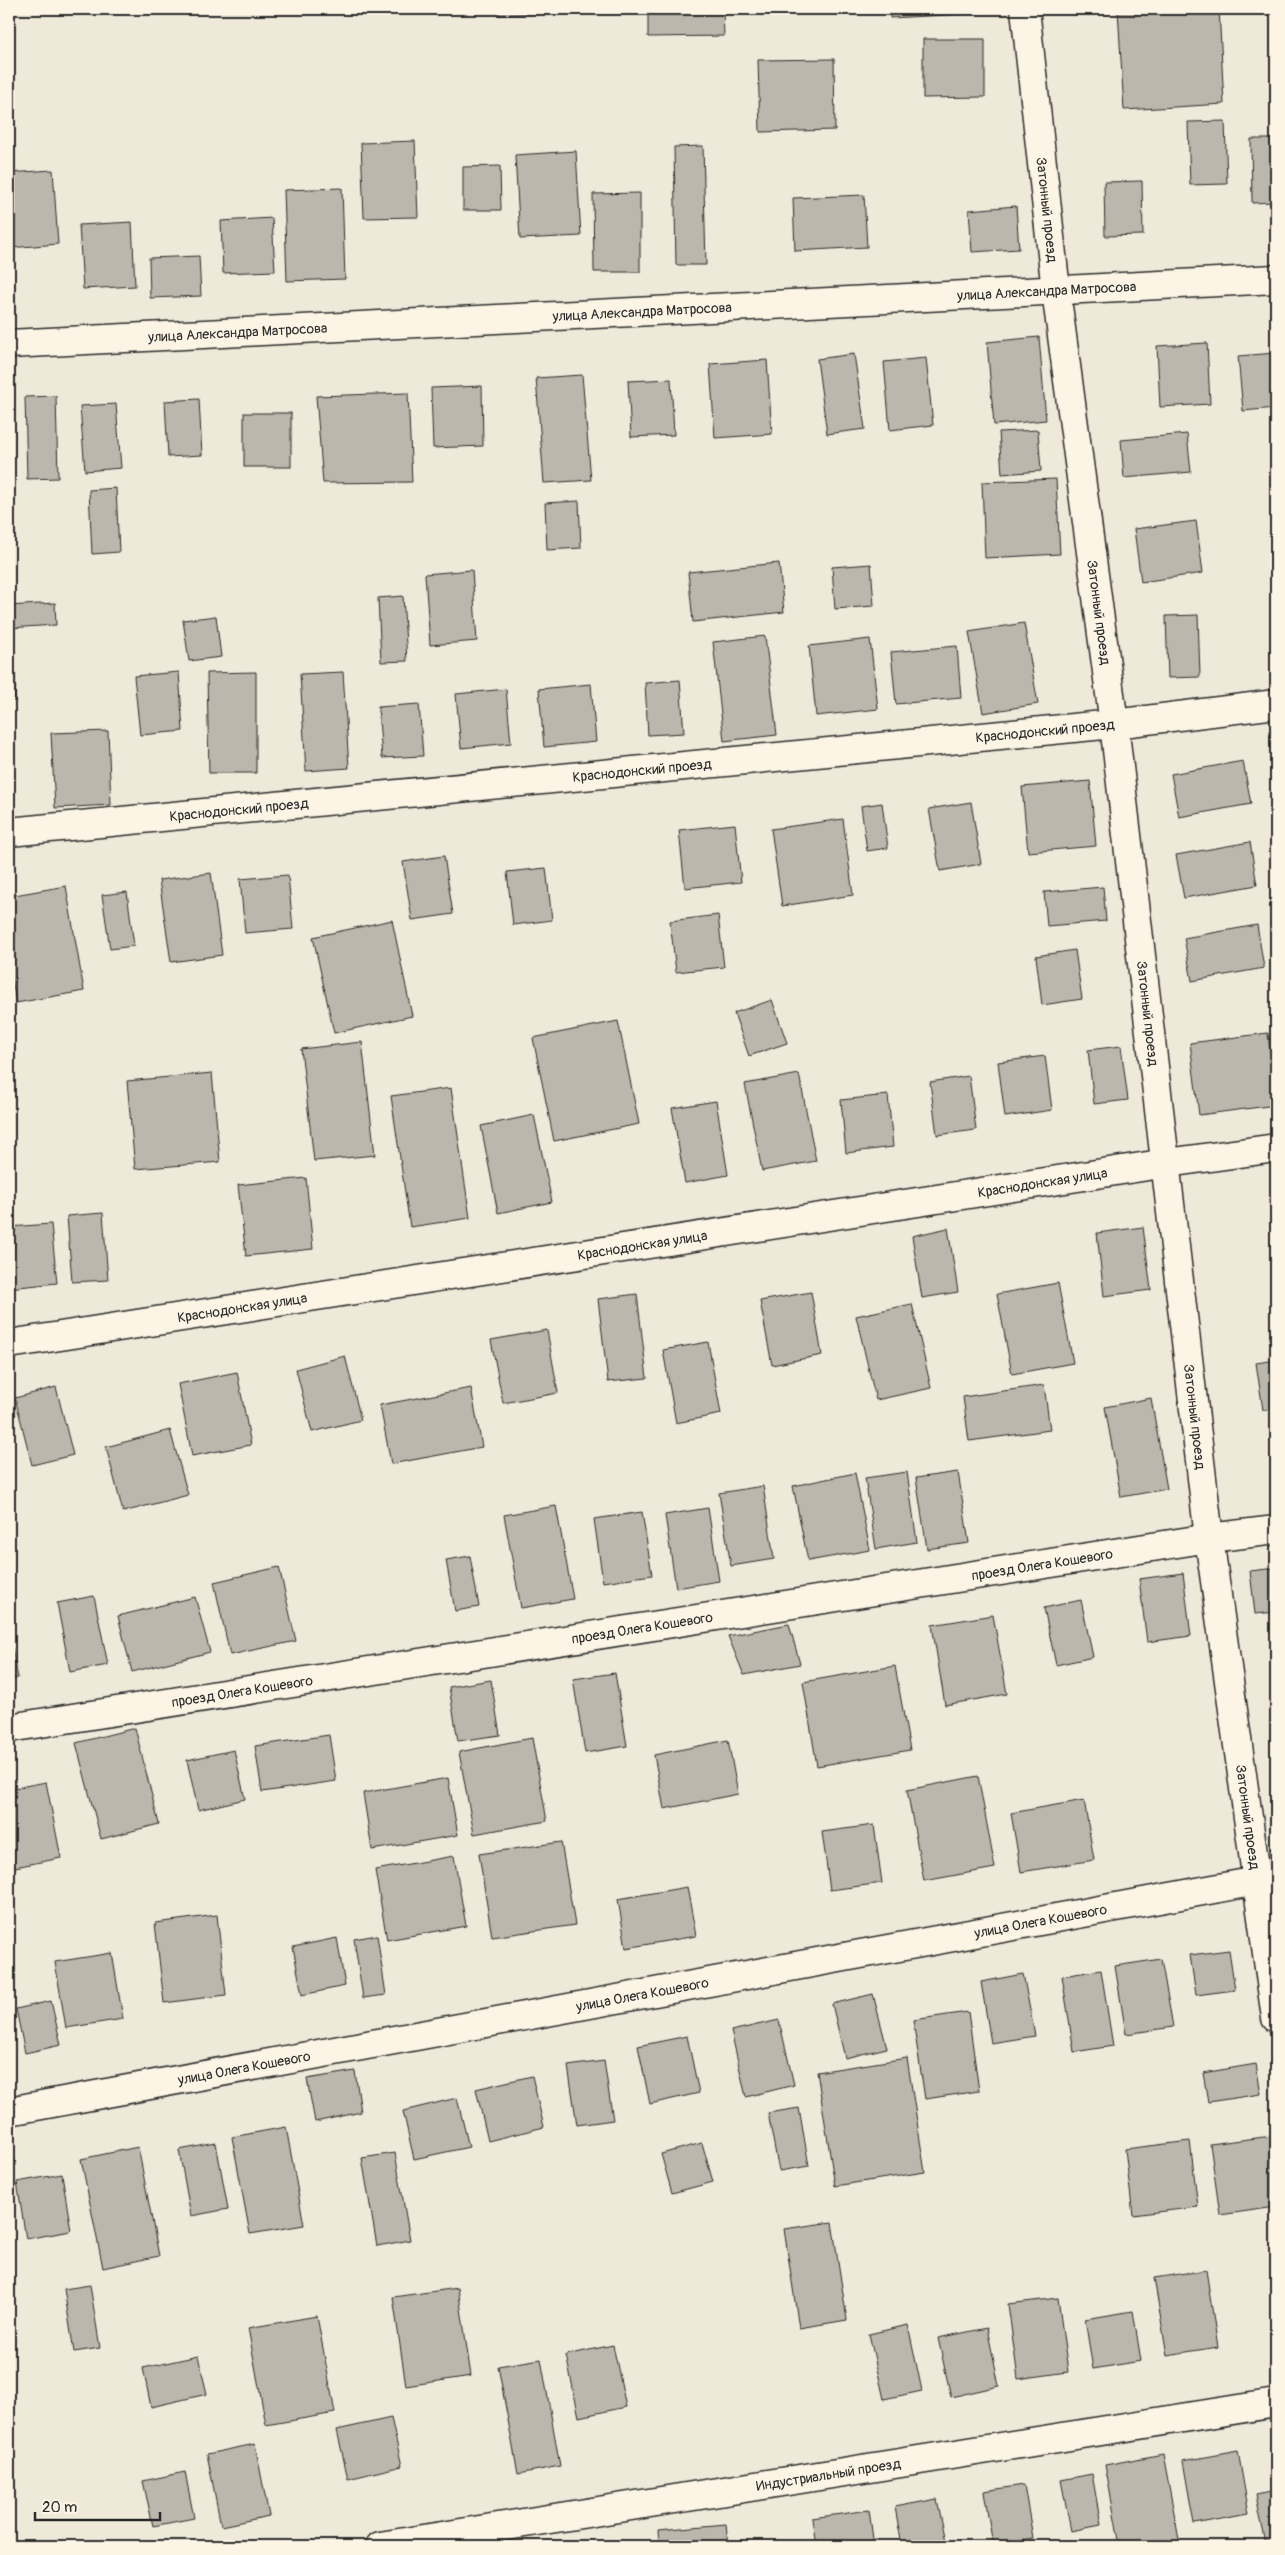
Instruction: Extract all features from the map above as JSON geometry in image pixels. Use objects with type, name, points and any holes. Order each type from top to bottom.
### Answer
[{"type":"street","name":"Затонный проезд","points":[[1025,9],[1056,291],[1114,724],[1167,1163],[1209,1538],[1267,1880],[1276,2018]]},
{"type":"street","name":"улица Александра Матросова","points":[[9,344],[1276,279]]},
{"type":"street","name":"Краснодонский проезд","points":[[9,832],[1114,724],[1276,704]]},
{"type":"street","name":"Краснодонская улица","points":[[9,1344],[1167,1163],[1276,1148]]},
{"type":"street","name":"проезд Олега Кошевого","points":[[9,1728],[1209,1538],[1276,1530]]},
{"type":"street","name":"улица Олега Кошевого","points":[[9,2111],[1267,1880]]},
{"type":"street","name":"Индустриальный проезд","points":[[380,2546],[1276,2403]]},
{"type":"building","points":[[498,9],[546,9],[546,13],[499,15]]},
{"type":"building","points":[[648,9],[723,9],[724,36],[648,37]]},
{"type":"building","points":[[890,9],[983,9],[983,13],[890,18]]},
{"type":"building","points":[[1219,9],[1224,104],[1124,110],[1118,10]]},
{"type":"building","points":[[923,39],[985,39],[985,97],[923,98]]},
{"type":"building","points":[[834,59],[835,130],[760,132],[758,60]]},
{"type":"building","points":[[1225,121],[1227,184],[1190,185],[1188,122]]},
{"type":"building","points":[[1251,139],[1276,139],[1276,202],[1252,203]]},
{"type":"building","points":[[415,141],[418,217],[364,218],[361,143]]},
{"type":"building","points":[[703,146],[706,265],[676,265],[674,147]]},
{"type":"building","points":[[576,151],[581,236],[520,239],[515,155]]},
{"type":"building","points":[[500,166],[501,210],[463,210],[463,167]]},
{"type":"building","points":[[53,170],[58,244],[9,248],[9,173]]},
{"type":"building","points":[[1142,181],[1143,235],[1105,236],[1104,182]]},
{"type":"building","points":[[342,188],[345,279],[287,281],[284,190]]},
{"type":"building","points":[[640,193],[640,272],[594,272],[593,194]]},
{"type":"building","points":[[864,195],[867,247],[795,251],[793,198]]},
{"type":"building","points":[[1016,206],[1019,249],[972,252],[969,210]]},
{"type":"building","points":[[272,218],[275,271],[223,273],[221,221]]},
{"type":"building","points":[[132,222],[135,286],[83,289],[79,225]]},
{"type":"building","points":[[199,256],[201,296],[150,298],[149,258]]},
{"type":"building","points":[[1039,337],[1046,420],[994,425],[987,342]]},
{"type":"building","points":[[1207,343],[1210,404],[1160,407],[1157,346]]},
{"type":"building","points":[[1276,353],[1276,408],[1243,411],[1238,356]]},
{"type":"building","points":[[854,354],[865,429],[827,434],[817,359]]},
{"type":"building","points":[[926,358],[933,425],[890,430],[884,362]]},
{"type":"building","points":[[767,360],[772,434],[715,438],[710,364]]},
{"type":"building","points":[[582,375],[591,480],[544,483],[536,378]]},
{"type":"building","points":[[671,379],[674,435],[631,437],[628,381]]},
{"type":"building","points":[[482,386],[483,446],[433,448],[431,388]]},
{"type":"building","points":[[408,393],[412,482],[323,483],[316,396]]},
{"type":"building","points":[[56,396],[58,478],[27,479],[25,397]]},
{"type":"building","points":[[199,399],[202,455],[168,457],[165,401]]},
{"type":"building","points":[[116,404],[121,468],[85,471],[80,406]]},
{"type":"building","points":[[244,413],[291,413],[291,467],[244,467]]},
{"type":"building","points":[[1038,430],[1041,471],[1002,474],[999,432]]},
{"type":"building","points":[[1187,434],[1191,472],[1124,478],[1121,440]]},
{"type":"building","points":[[1056,479],[1060,554],[985,558],[982,482]]},
{"type":"building","points":[[116,488],[119,552],[92,554],[89,490]]},
{"type":"building","points":[[579,501],[581,548],[547,550],[545,503]]},
{"type":"building","points":[[1196,521],[1203,573],[1141,582],[1134,529]]},
{"type":"building","points":[[779,563],[784,612],[693,622],[688,572]]},
{"type":"building","points":[[871,564],[874,606],[835,609],[832,567]]},
{"type":"building","points":[[472,570],[477,641],[430,645],[425,574]]},
{"type":"building","points":[[403,596],[407,661],[381,662],[378,598]]},
{"type":"building","points":[[55,603],[56,625],[9,628],[9,606]]},
{"type":"building","points":[[1198,615],[1200,677],[1168,678],[1166,616]]},
{"type":"building","points":[[216,616],[221,657],[189,661],[183,620]]},
{"type":"building","points":[[1024,623],[1038,704],[983,713],[969,632]]},
{"type":"building","points":[[765,636],[777,735],[724,741],[713,642]]},
{"type":"building","points":[[870,639],[878,709],[816,716],[809,646]]},
{"type":"building","points":[[957,646],[961,698],[896,704],[891,652]]},
{"type":"building","points":[[9,651],[15,651],[15,701],[9,701]]},
{"type":"building","points":[[179,672],[183,731],[140,735],[134,676]]},
{"type":"building","points":[[256,672],[256,773],[209,773],[207,673]]},
{"type":"building","points":[[343,672],[349,768],[306,771],[300,674]]},
{"type":"building","points":[[680,680],[684,733],[648,735],[645,683]]},
{"type":"building","points":[[591,684],[596,742],[544,747],[539,689]]},
{"type":"building","points":[[506,689],[511,743],[461,748],[456,694]]},
{"type":"building","points":[[419,704],[423,756],[382,758],[378,707]]},
{"type":"building","points":[[108,731],[111,805],[55,808],[51,733]]},
{"type":"building","points":[[1243,761],[1251,804],[1179,817],[1171,774]]},
{"type":"building","points":[[1090,781],[1096,846],[1028,852],[1022,787]]},
{"type":"building","points":[[971,802],[981,864],[940,871],[929,809]]},
{"type":"building","points":[[882,803],[888,848],[867,851],[861,806]]},
{"type":"building","points":[[843,819],[853,895],[782,906],[771,829]]},
{"type":"building","points":[[735,824],[741,882],[685,888],[679,830]]},
{"type":"building","points":[[1250,842],[1257,885],[1184,898],[1176,855]]},
{"type":"building","points":[[444,856],[453,914],[412,920],[403,862]]},
{"type":"building","points":[[546,868],[552,920],[513,925],[507,872]]},
{"type":"building","points":[[211,873],[222,955],[171,962],[159,880]]},
{"type":"building","points":[[288,875],[293,929],[245,933],[240,879]]},
{"type":"building","points":[[66,886],[84,991],[16,1003],[9,960],[9,896]]},
{"type":"building","points":[[1103,887],[1106,921],[1047,926],[1044,892]]},
{"type":"building","points":[[127,892],[134,946],[110,949],[102,895]]},
{"type":"building","points":[[718,915],[724,967],[676,972],[670,921]]},
{"type":"building","points":[[392,920],[412,1016],[334,1033],[313,937]]},
{"type":"building","points":[[1257,925],[1264,968],[1192,981],[1184,938]]},
{"type":"building","points":[[1075,950],[1082,999],[1042,1005],[1036,956]]},
{"type":"building","points":[[772,1000],[787,1043],[749,1056],[734,1013]]},
{"type":"building","points":[[618,1021],[639,1124],[554,1141],[533,1038]]},
{"type":"building","points":[[1268,1033],[1276,1105],[1199,1115],[1190,1043]]},
{"type":"building","points":[[362,1042],[375,1155],[314,1161],[301,1049]]},
{"type":"building","points":[[1121,1046],[1128,1100],[1094,1104],[1088,1050]]},
{"type":"building","points":[[1045,1056],[1052,1110],[1005,1117],[998,1062]]},
{"type":"building","points":[[212,1073],[220,1162],[135,1169],[127,1081]]},
{"type":"building","points":[[799,1074],[816,1161],[762,1171],[745,1084]]},
{"type":"building","points":[[969,1076],[976,1130],[937,1135],[930,1082]]},
{"type":"building","points":[[451,1088],[470,1218],[410,1227],[391,1096]]},
{"type":"building","points":[[888,1095],[893,1147],[846,1153],[841,1100]]},
{"type":"building","points":[[716,1101],[728,1175],[685,1183],[672,1108]]},
{"type":"building","points":[[534,1115],[552,1202],[498,1213],[481,1126]]},
{"type":"building","points":[[306,1178],[313,1249],[246,1256],[238,1185]]},
{"type":"building","points":[[103,1213],[108,1280],[72,1282],[67,1216]]},
{"type":"building","points":[[1276,1215],[1276,1247],[1272,1216]]},
{"type":"building","points":[[51,1224],[57,1283],[9,1288],[9,1227]]},
{"type":"building","points":[[1143,1227],[1151,1290],[1104,1296],[1097,1233]]},
{"type":"building","points":[[948,1228],[958,1292],[922,1298],[912,1236]]},
{"type":"building","points":[[1058,1283],[1073,1363],[1012,1374],[997,1294]]},
{"type":"building","points":[[811,1292],[822,1355],[772,1365],[760,1301]]},
{"type":"building","points":[[637,1294],[647,1378],[608,1382],[598,1299]]},
{"type":"building","points":[[912,1304],[931,1388],[876,1400],[856,1316]]},
{"type":"building","points":[[547,1330],[558,1393],[503,1403],[491,1340]]},
{"type":"building","points":[[708,1342],[721,1414],[676,1423],[663,1350]]},
{"type":"building","points":[[345,1356],[361,1420],[312,1432],[296,1369]]},
{"type":"building","points":[[1276,1360],[1276,1409],[1263,1410],[1256,1363]]},
{"type":"building","points":[[237,1372],[251,1445],[192,1456],[178,1384]]},
{"type":"building","points":[[1044,1385],[1050,1430],[969,1441],[963,1397]]},
{"type":"building","points":[[56,1387],[73,1455],[32,1465],[15,1398]]},
{"type":"building","points":[[471,1388],[482,1447],[391,1464],[380,1405]]},
{"type":"building","points":[[1151,1398],[1167,1489],[1121,1497],[1105,1407]]},
{"type":"building","points":[[170,1430],[188,1495],[123,1512],[106,1447]]},
{"type":"building","points":[[907,1472],[917,1542],[876,1549],[865,1478]]},
{"type":"building","points":[[958,1472],[969,1543],[927,1549],[916,1478]]},
{"type":"building","points":[[855,1473],[870,1550],[808,1561],[793,1486]]},
{"type":"building","points":[[763,1486],[774,1559],[731,1566],[719,1493]]},
{"type":"building","points":[[556,1506],[573,1599],[521,1608],[504,1515]]},
{"type":"building","points":[[708,1508],[719,1581],[676,1588],[665,1515]]},
{"type":"building","points":[[642,1512],[652,1575],[603,1582],[594,1519]]},
{"type":"building","points":[[470,1556],[479,1607],[455,1611],[446,1560]]},
{"type":"building","points":[[279,1567],[296,1641],[230,1655],[214,1582]]},
{"type":"building","points":[[1276,1568],[1276,1612],[1255,1614],[1250,1571]]},
{"type":"building","points":[[1183,1573],[1191,1636],[1147,1642],[1139,1579]]},
{"type":"building","points":[[94,1596],[108,1665],[70,1672],[57,1603]]},
{"type":"building","points":[[195,1597],[210,1652],[132,1672],[118,1616]]},
{"type":"building","points":[[1081,1600],[1093,1657],[1056,1665],[1044,1608]]},
{"type":"building","points":[[993,1615],[1007,1694],[945,1705],[932,1625]]},
{"type":"building","points":[[789,1624],[800,1664],[744,1675],[728,1636]]},
{"type":"building","points":[[9,1632],[18,1678],[9,1680]]},
{"type":"building","points":[[895,1666],[910,1750],[817,1766],[803,1682]]},
{"type":"building","points":[[615,1673],[627,1746],[585,1753],[573,1679]]},
{"type":"building","points":[[491,1680],[500,1735],[458,1741],[449,1687]]},
{"type":"building","points":[[135,1728],[159,1824],[101,1839],[76,1743]]},
{"type":"building","points":[[329,1735],[336,1781],[262,1792],[255,1746]]},
{"type":"building","points":[[532,1738],[547,1821],[474,1834],[459,1752]]},
{"type":"building","points":[[728,1740],[738,1794],[664,1809],[654,1755]]},
{"type":"building","points":[[234,1750],[245,1799],[198,1810],[187,1760]]},
{"type":"building","points":[[978,1776],[995,1868],[924,1881],[907,1790]]},
{"type":"building","points":[[448,1778],[458,1835],[372,1850],[363,1793]]},
{"type":"building","points":[[46,1782],[61,1858],[10,1868],[9,1789]]},
{"type":"building","points":[[1084,1800],[1094,1860],[1021,1872],[1011,1813]]},
{"type":"building","points":[[874,1825],[882,1883],[830,1890],[822,1832]]},
{"type":"building","points":[[561,1842],[575,1925],[492,1937],[479,1854]]},
{"type":"building","points":[[454,1856],[466,1926],[387,1940],[375,1870]]},
{"type":"building","points":[[687,1887],[696,1936],[626,1948],[618,1899]]},
{"type":"building","points":[[217,1915],[226,1995],[164,2003],[155,1923]]},
{"type":"building","points":[[377,1935],[386,1995],[363,1998],[354,1939]]},
{"type":"building","points":[[337,1938],[345,1986],[302,1995],[293,1947]]},
{"type":"building","points":[[1229,1950],[1235,1990],[1196,1995],[1190,1955]]},
{"type":"building","points":[[112,1953],[123,2019],[66,2028],[55,1962]]},
{"type":"building","points":[[1161,1959],[1173,2027],[1126,2034],[1115,1966]]},
{"type":"building","points":[[1101,1970],[1113,2046],[1074,2052],[1062,1976]]},
{"type":"building","points":[[1023,1974],[1035,2036],[991,2043],[981,1982]]},
{"type":"building","points":[[873,1994],[887,2048],[845,2058],[832,2004]]},
{"type":"building","points":[[51,2001],[61,2045],[25,2053],[16,2009]]},
{"type":"building","points":[[968,2012],[979,2091],[925,2099],[913,2020]]},
{"type":"building","points":[[779,2020],[794,2085],[746,2097],[731,2031]]},
{"type":"building","points":[[687,2036],[699,2093],[650,2104],[638,2046]]},
{"type":"building","points":[[907,2058],[925,2172],[835,2186],[817,2072]]},
{"type":"building","points":[[604,2061],[613,2120],[577,2125],[568,2066]]},
{"type":"building","points":[[1256,2064],[1261,2094],[1208,2102],[1203,2073]]},
{"type":"building","points":[[355,2071],[361,2112],[315,2122],[307,2079]]},
{"type":"building","points":[[532,2076],[544,2127],[488,2141],[476,2089]]},
{"type":"building","points":[[457,2098],[469,2147],[414,2159],[403,2111]]},
{"type":"building","points":[[799,2108],[809,2166],[779,2171],[768,2113]]},
{"type":"building","points":[[286,2127],[304,2225],[250,2234],[232,2137]]},
{"type":"building","points":[[1272,2136],[1276,2165],[1276,2207],[1220,2215],[1210,2144]]},
{"type":"building","points":[[1190,2141],[1198,2207],[1133,2215],[1125,2149]]},
{"type":"building","points":[[216,2143],[228,2209],[191,2216],[179,2150]]},
{"type":"building","points":[[702,2143],[713,2182],[672,2193],[661,2154]]},
{"type":"building","points":[[138,2147],[159,2256],[103,2268],[81,2159]]},
{"type":"building","points":[[395,2153],[410,2240],[377,2246],[362,2158]]},
{"type":"building","points":[[62,2174],[71,2231],[26,2239],[17,2182]]},
{"type":"building","points":[[832,2222],[847,2320],[799,2328],[784,2229]]},
{"type":"building","points":[[1206,2270],[1218,2347],[1167,2355],[1154,2278]]},
{"type":"building","points":[[90,2285],[100,2348],[74,2352],[64,2289]]},
{"type":"building","points":[[458,2288],[471,2376],[406,2386],[393,2297]]},
{"type":"building","points":[[1058,2298],[1068,2372],[1018,2379],[1008,2304]]},
{"type":"building","points":[[1133,2311],[1141,2361],[1093,2369],[1085,2319]]},
{"type":"building","points":[[317,2316],[335,2413],[266,2425],[248,2328]]},
{"type":"building","points":[[908,2325],[922,2391],[884,2399],[869,2334]]},
{"type":"building","points":[[987,2328],[999,2386],[951,2397],[938,2338]]},
{"type":"building","points":[[613,2345],[626,2407],[579,2417],[566,2355]]},
{"type":"building","points":[[198,2356],[207,2394],[151,2407],[143,2368]]},
{"type":"building","points":[[541,2359],[560,2466],[518,2474],[498,2366]]},
{"type":"building","points":[[391,2418],[402,2466],[348,2479],[337,2430]]},
{"type":"building","points":[[255,2444],[269,2516],[221,2526],[207,2454]]},
{"type":"building","points":[[1238,2451],[1249,2514],[1194,2524],[1183,2461]]},
{"type":"building","points":[[1163,2454],[1180,2545],[1120,2546],[1105,2465]]},
{"type":"building","points":[[185,2472],[194,2518],[153,2526],[143,2481]]},
{"type":"building","points":[[1092,2474],[1101,2525],[1071,2531],[1061,2480]]},
{"type":"building","points":[[1024,2485],[1033,2538],[993,2545],[984,2491]]},
{"type":"building","points":[[1276,2491],[1276,2546],[1266,2546],[1256,2495]]},
{"type":"building","points":[[937,2499],[947,2546],[902,2546],[895,2507]]},
{"type":"building","points":[[869,2510],[874,2546],[816,2546],[812,2518]]},
{"type":"building","points":[[726,2524],[728,2546],[659,2546],[658,2530]]}]
